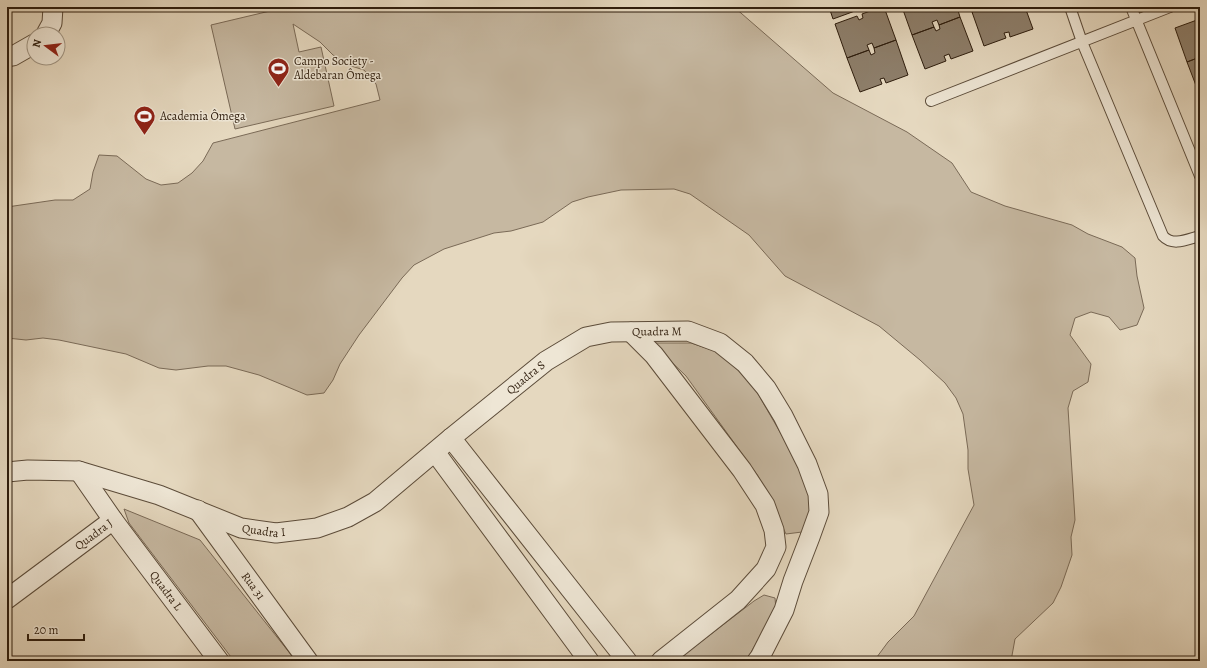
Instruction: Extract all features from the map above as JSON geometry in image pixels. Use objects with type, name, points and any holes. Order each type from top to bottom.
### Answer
[{"type":"street","points":[[50,26],[52,23],[53,7]]},
{"type":"street","points":[[7,57],[13,56],[26,49]]},
{"type":"street","name":"Quadra M","points":[[631,332],[688,331],[720,343],[745,363],[766,388],[783,416],[807,464],[818,494],[819,512],[793,581],[784,610],[760,657],[756,661]]},
{"type":"street","name":"Quadra S","points":[[435,452],[546,361],[586,337],[611,332],[631,332]]},
{"type":"street","name":"Quadra M","points":[[631,332],[654,355],[742,470],[765,505],[774,530],[776,548],[766,569],[738,600],[661,661]]},
{"type":"street","points":[[451,438],[627,661]]},
{"type":"street","points":[[435,452],[589,661]]},
{"type":"street","name":"Quadra I","points":[[79,471],[159,495],[241,528],[276,533],[317,528],[348,517],[375,502],[435,452]]},
{"type":"street","points":[[7,472],[28,470],[79,471]]},
{"type":"street","name":"Quadra J","points":[[7,599],[113,520],[79,471]]},
{"type":"street","name":"Rua 31","points":[[198,510],[308,661]]},
{"type":"street","name":"Quadra L","points":[[113,520],[219,661]]},
{"type":"street","points":[[766,569],[793,581]]},
{"type":"lane","points":[[1070,7],[1082,42],[1164,236],[1167,240],[1177,242],[1200,236]]},
{"type":"lane","points":[[1131,7],[1200,176]]},
{"type":"lane","points":[[931,100],[1170,7]]},
{"type":"shaded area","points":[[251,7],[734,7],[833,93],[907,132],[952,163],[971,192],[1005,206],[1072,225],[1088,234],[1122,247],[1135,258],[1137,276],[1144,308],[1137,325],[1120,330],[1109,317],[1091,312],[1075,318],[1070,335],[1091,364],[1088,382],[1073,391],[1068,408],[1075,520],[1071,537],[1072,555],[1061,587],[1053,603],[1015,639],[1011,661],[874,661],[888,642],[914,616],[974,505],[968,469],[968,450],[963,414],[956,398],[945,383],[879,326],[785,276],[749,235],[690,194],[674,189],[621,190],[588,197],[572,202],[543,222],[511,231],[494,233],[444,249],[414,265],[402,278],[359,335],[340,364],[333,380],[324,393],[307,395],[259,375],[226,366],[208,366],[176,370],[159,368],[126,354],[59,340],[43,338],[26,340],[7,338],[7,207],[55,200],[73,200],[90,189],[93,172],[99,155],[117,156],[146,179],[161,185],[178,183],[192,173],[203,161],[213,143],[380,100],[376,84],[364,70],[348,65],[333,55],[320,42],[293,24],[299,52],[321,47],[334,106],[235,129],[211,25],[270,11]]},
{"type":"shaded area","points":[[652,343],[691,343],[718,352],[751,382],[791,451],[808,488],[810,511],[802,532],[786,534],[758,476],[686,376]]},
{"type":"shaded area","points":[[124,509],[200,540],[296,661],[234,661],[129,523]]},
{"type":"shaded area","points":[[764,595],[775,598],[776,609],[750,654],[744,661],[676,661],[754,601]]},
{"type":"building","points":[[829,7],[853,7],[855,11],[833,19]]},
{"type":"building","points":[[884,7],[896,40],[874,48],[872,43],[867,45],[869,50],[847,58],[835,24],[857,16],[859,20],[863,18],[862,14]]},
{"type":"building","points":[[902,7],[957,7],[960,17],[939,25],[937,20],[932,22],[934,27],[912,35]]},
{"type":"building","points":[[970,7],[986,7],[972,12]]},
{"type":"building","points":[[986,7],[995,7],[995,9],[999,7],[1025,7],[1033,29],[1010,37],[1009,32],[1004,33],[1006,38],[984,46],[972,12]]},
{"type":"building","points":[[960,17],[973,51],[951,59],[949,54],[944,56],[946,61],[925,69],[912,35],[934,27],[936,31],[940,29],[939,25]]},
{"type":"building","points":[[1197,20],[1198,24],[1200,23],[1200,57],[1187,62],[1175,28]]},
{"type":"building","points":[[896,40],[908,75],[886,83],[884,78],[880,79],[882,84],[860,92],[847,58],[869,50],[871,55],[875,53],[874,48]]},
{"type":"building","points":[[1200,57],[1200,96],[1187,62]]},
{"type":"place","name":"Campo Society - Aldebaran Ômega","points":[[278,88]]},
{"type":"place","name":"Academia Ômega","points":[[144,136]]}]
